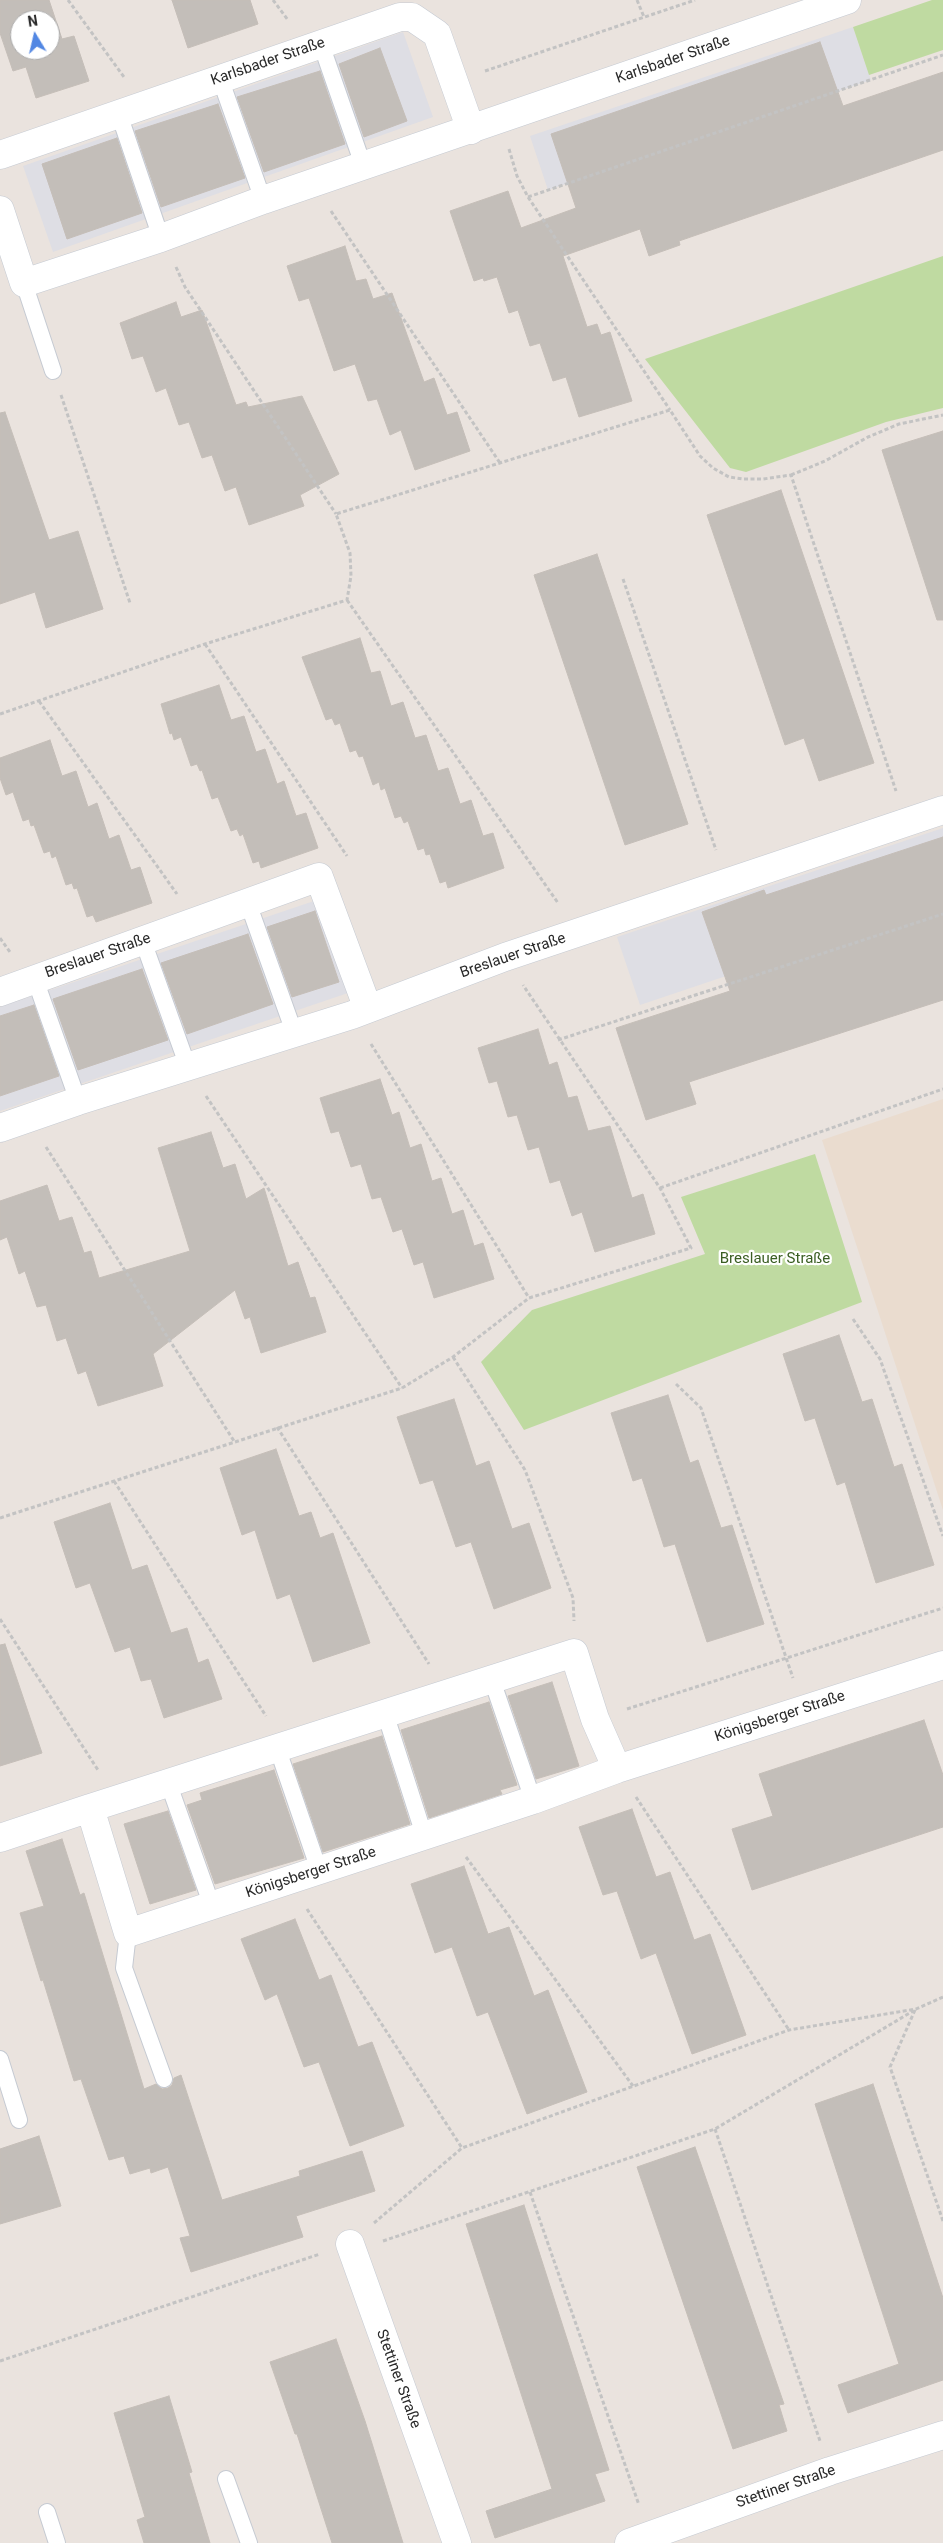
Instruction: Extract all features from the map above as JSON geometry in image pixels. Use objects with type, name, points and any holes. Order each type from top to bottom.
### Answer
[{"type":"street","name":"Karlsbader Straße","points":[[24,283],[162,238],[263,200],[847,0]]},
{"type":"street","name":"Karlsbader Straße","points":[[0,155],[400,17],[412,17],[437,34],[471,130]]},
{"type":"street","points":[[0,210],[24,283]]},
{"type":"street","name":"Breslauer Straße","points":[[0,1128],[78,1101],[360,1012],[505,957],[943,810]]},
{"type":"street","points":[[318,877],[360,1012]]},
{"type":"street","name":"Breslauer Straße","points":[[0,992],[318,877]]},
{"type":"street","points":[[0,1838],[168,1782],[574,1653],[595,1719],[617,1769]]},
{"type":"street","name":"Königsberger Straße","points":[[128,1933],[533,1800],[617,1769],[943,1665]]},
{"type":"street","points":[[90,1808],[128,1933]]},
{"type":"street","name":"Stettiner Straße","points":[[351,2248],[457,2543]]},
{"type":"street","name":"Stettiner Straße","points":[[640,2539],[830,2472],[943,2435]]},
{"type":"lane","points":[[321,44],[364,165]]},
{"type":"lane","points":[[220,78],[263,200]]},
{"type":"lane","points":[[131,109],[162,238]]},
{"type":"lane","points":[[24,283],[53,371]]},
{"type":"lane","points":[[248,903],[294,1032]]},
{"type":"lane","points":[[142,941],[188,1067]]},
{"type":"lane","points":[[35,979],[78,1101]]},
{"type":"lane","points":[[492,1680],[533,1800]]},
{"type":"lane","points":[[385,1713],[434,1832]]},
{"type":"lane","points":[[277,1747],[319,1870]]},
{"type":"lane","points":[[168,1782],[212,1906]]},
{"type":"lane","points":[[128,1933],[124,1968],[164,2079]]},
{"type":"lane","points":[[0,2058],[19,2120]]},
{"type":"lane","points":[[226,2479],[249,2543]]},
{"type":"lane","points":[[47,2512],[58,2543]]},
{"type":"path","points":[[68,0],[131,109]]},
{"type":"path","points":[[638,0],[644,17]]},
{"type":"path","points":[[455,81],[695,0]]},
{"type":"path","points":[[528,197],[943,55]]},
{"type":"path","points":[[500,120],[517,176],[528,197],[700,456],[713,468],[729,477],[743,479],[791,476],[825,461],[868,437],[899,424],[943,415]]},
{"type":"path","points":[[313,183],[500,464]]},
{"type":"path","points":[[162,238],[185,287],[336,514],[350,553],[351,576],[347,600],[579,932]]},
{"type":"path","points":[[53,371],[130,603]]},
{"type":"path","points":[[336,514],[670,410]]},
{"type":"path","points":[[791,476],[906,822]]},
{"type":"path","points":[[623,580],[727,882]]},
{"type":"path","points":[[0,714],[205,644],[347,600]]},
{"type":"path","points":[[205,644],[351,862],[318,877]]},
{"type":"path","points":[[39,701],[196,921]]},
{"type":"path","points":[[558,1040],[943,914]]},
{"type":"path","points":[[0,1518],[402,1388],[452,1357],[529,1298],[691,1248],[660,1188],[558,1040],[505,957]]},
{"type":"path","points":[[360,1012],[529,1298]]},
{"type":"path","points":[[188,1067],[402,1388]]},
{"type":"path","points":[[660,1188],[943,1090]]},
{"type":"path","points":[[31,1118],[56,1166],[234,1441]]},
{"type":"path","points":[[853,1319],[880,1359],[943,1536]]},
{"type":"path","points":[[452,1357],[525,1470],[574,1598],[574,1653]]},
{"type":"path","points":[[676,1384],[701,1408],[785,1659],[805,1710]]},
{"type":"path","points":[[277,1427],[447,1693]]},
{"type":"path","points":[[114,1481],[268,1719],[277,1747]]},
{"type":"path","points":[[595,1719],[943,1608]]},
{"type":"path","points":[[0,1620],[117,1799]]},
{"type":"path","points":[[617,1769],[790,2030]]},
{"type":"path","points":[[434,1832],[634,2086]]},
{"type":"path","points":[[288,1880],[462,2148]]},
{"type":"path","points":[[0,2360],[530,2192],[715,2129],[916,2009],[943,1997]]},
{"type":"path","points":[[351,2248],[462,2148],[790,2030],[916,2009]]},
{"type":"path","points":[[916,2009],[890,2067],[943,2221]]},
{"type":"path","points":[[715,2129],[830,2472]]},
{"type":"path","points":[[530,2192],[640,2539]]},
{"type":"shaded area","points":[[853,27],[871,80],[548,190],[530,136]]},
{"type":"shaded area","points":[[403,32],[433,117],[53,252],[23,166]]},
{"type":"shaded area","points":[[943,828],[943,903],[640,1005],[617,937]]},
{"type":"shaded area","points":[[317,900],[348,993],[0,1111],[0,1007]]},
{"type":"shaded area","points":[[943,1099],[943,1510],[822,1140]]},
{"type":"green space","points":[[932,0],[943,0],[943,50],[869,75],[853,27]]},
{"type":"green space","points":[[943,256],[943,408],[886,422],[746,472],[730,468],[645,359]]},
{"type":"green space","name":"Breslauer Straße","points":[[815,1154],[862,1302],[524,1430],[481,1362],[532,1310],[705,1254],[681,1197]]},
{"type":"building","points":[[0,0],[49,0],[52,10],[10,10],[10,60],[60,60],[60,33],[62,39],[74,36],[89,81],[36,98],[26,67],[13,71],[0,33]]},
{"type":"building","points":[[172,0],[250,0],[258,24],[188,48]]},
{"type":"building","points":[[820,42],[843,106],[943,72],[943,150],[679,241],[680,245],[649,256],[640,229],[563,256],[587,327],[597,324],[601,335],[610,332],[632,401],[579,417],[566,377],[553,381],[540,343],[530,346],[518,310],[509,313],[497,277],[484,281],[483,278],[474,281],[450,211],[508,191],[521,228],[576,208],[551,134]]},
{"type":"building","points":[[380,48],[407,121],[364,137],[339,64]]},
{"type":"building","points":[[320,71],[345,144],[264,172],[237,97]]},
{"type":"building","points":[[218,104],[245,178],[161,207],[135,131]]},
{"type":"building","points":[[117,138],[142,213],[67,239],[42,164]]},
{"type":"building","points":[[345,246],[356,281],[366,279],[373,299],[392,293],[424,382],[434,378],[447,415],[457,412],[470,451],[415,470],[401,430],[390,435],[377,399],[368,401],[355,364],[334,371],[309,298],[299,301],[287,266]]},
{"type":"building","points":[[176,302],[181,317],[202,310],[236,405],[246,402],[248,407],[302,396],[339,474],[300,495],[304,506],[249,525],[236,487],[225,491],[212,455],[202,458],[189,422],[179,425],[166,388],[156,392],[143,356],[132,359],[120,323]]},
{"type":"building","points":[[5,412],[49,540],[78,531],[103,609],[46,628],[35,592],[0,604],[0,413]]},
{"type":"building","points":[[943,431],[943,620],[937,620],[882,450]]},
{"type":"building","points":[[781,490],[874,763],[819,781],[804,738],[785,745],[707,515]]},
{"type":"building","points":[[597,554],[688,824],[625,845],[534,575]]},
{"type":"building","points":[[360,638],[371,673],[380,671],[391,706],[403,702],[415,738],[426,735],[438,771],[448,768],[460,804],[471,800],[483,836],[493,833],[504,868],[448,888],[446,881],[440,883],[430,854],[426,855],[424,848],[418,850],[408,821],[404,823],[401,816],[395,818],[385,788],[381,790],[379,782],[373,785],[363,756],[359,757],[356,750],[350,752],[340,723],[335,725],[332,718],[326,720],[302,657]]},
{"type":"building","points":[[219,685],[231,720],[244,716],[256,752],[265,749],[277,784],[284,781],[296,816],[306,813],[318,848],[261,868],[259,861],[253,863],[243,834],[240,836],[237,829],[231,831],[218,797],[212,799],[202,770],[200,771],[197,764],[191,766],[181,737],[174,740],[172,733],[170,734],[161,704]]},
{"type":"building","points":[[50,740],[62,776],[76,771],[88,807],[97,803],[109,839],[119,835],[131,870],[140,867],[152,903],[96,922],[93,915],[87,917],[77,888],[74,889],[72,883],[66,885],[56,856],[52,858],[50,851],[44,853],[34,825],[31,826],[29,819],[23,821],[13,792],[6,795],[0,778],[0,758]]},
{"type":"building","points":[[943,837],[943,1000],[689,1082],[696,1104],[646,1120],[616,1028],[730,991],[702,912],[764,890],[766,895]]},
{"type":"building","points":[[315,911],[339,982],[292,997],[267,927]]},
{"type":"building","points":[[248,934],[273,1004],[187,1034],[161,963]]},
{"type":"building","points":[[142,969],[168,1040],[78,1070],[53,999]]},
{"type":"building","points":[[34,1005],[59,1076],[0,1096],[0,1016]]},
{"type":"building","points":[[538,1029],[549,1065],[557,1062],[568,1098],[577,1096],[588,1131],[610,1126],[632,1198],[643,1194],[655,1234],[595,1252],[582,1212],[572,1216],[560,1180],[550,1183],[539,1147],[528,1150],[517,1115],[508,1117],[497,1081],[489,1083],[478,1048]]},
{"type":"building","points":[[380,1079],[392,1115],[399,1112],[410,1148],[421,1144],[432,1181],[441,1178],[452,1214],[463,1210],[474,1246],[483,1243],[494,1279],[434,1298],[423,1262],[414,1265],[402,1229],[393,1232],[381,1197],[372,1199],[361,1164],[351,1167],[339,1131],[331,1133],[320,1098]]},
{"type":"building","points":[[211,1132],[223,1168],[235,1164],[246,1199],[264,1188],[288,1266],[298,1262],[310,1298],[315,1297],[326,1332],[261,1353],[250,1317],[245,1319],[235,1290],[153,1354],[163,1386],[98,1406],[86,1371],[78,1374],[66,1338],[57,1341],[46,1305],[37,1307],[25,1271],[19,1274],[7,1237],[0,1240],[0,1201],[47,1185],[59,1221],[72,1217],[84,1253],[91,1251],[99,1278],[190,1251],[158,1148]]},
{"type":"building","points":[[839,1335],[862,1402],[872,1399],[894,1467],[902,1464],[934,1565],[876,1583],[845,1482],[837,1485],[815,1418],[805,1421],[783,1354]]},
{"type":"building","points":[[668,1395],[690,1463],[698,1460],[721,1528],[732,1525],[764,1624],[707,1642],[675,1544],[664,1547],[642,1478],[633,1481],[611,1413]]},
{"type":"building","points":[[454,1399],[476,1466],[489,1461],[512,1529],[529,1523],[551,1588],[494,1609],[471,1542],[456,1547],[433,1480],[420,1484],[397,1417]]},
{"type":"building","points":[[276,1449],[299,1516],[311,1512],[320,1538],[333,1533],[370,1643],[313,1662],[290,1594],[277,1599],[255,1530],[242,1535],[220,1468]]},
{"type":"building","points":[[110,1503],[132,1570],[147,1565],[171,1633],[187,1628],[198,1663],[208,1659],[222,1699],[164,1718],[151,1679],[141,1681],[130,1647],[115,1652],[90,1583],[76,1588],[54,1522]]},
{"type":"building","points":[[5,1644],[42,1753],[0,1766],[0,1645]]},
{"type":"building","points":[[552,1682],[579,1766],[536,1779],[508,1696]]},
{"type":"building","points":[[489,1702],[517,1785],[500,1790],[502,1794],[429,1818],[401,1730]]},
{"type":"building","points":[[924,1720],[943,1775],[943,1827],[752,1890],[732,1829],[773,1816],[759,1774]]},
{"type":"building","points":[[382,1736],[410,1824],[323,1852],[293,1764]]},
{"type":"building","points":[[274,1770],[304,1858],[215,1884],[187,1805],[202,1800],[200,1793]]},
{"type":"building","points":[[632,1809],[656,1877],[670,1872],[694,1940],[710,1934],[746,2035],[692,2054],[656,1953],[641,1959],[617,1891],[603,1895],[579,1827]]},
{"type":"building","points":[[168,1811],[196,1890],[150,1904],[124,1824]]},
{"type":"building","points":[[62,1839],[80,1895],[84,1893],[144,2089],[156,2084],[162,2089],[168,2088],[172,2085],[174,2078],[181,2075],[222,2200],[300,2176],[299,2171],[362,2151],[375,2191],[296,2216],[303,2237],[191,2272],[180,2238],[190,2236],[168,2167],[151,2173],[150,2168],[130,2174],[124,2156],[109,2160],[81,2079],[74,2081],[20,1913],[44,1906],[26,1851]]},
{"type":"building","points":[[464,1866],[488,1934],[509,1927],[534,1996],[548,1990],[587,2092],[527,2114],[488,2012],[477,2016],[452,1947],[435,1953],[411,1884]]},
{"type":"building","points":[[295,1919],[319,1980],[331,1975],[358,2047],[372,2042],[404,2126],[350,2146],[319,2062],[304,2067],[277,1994],[265,2000],[241,1939]]},
{"type":"building","points":[[873,2084],[943,2298],[943,2380],[848,2413],[838,2385],[899,2364],[815,2104]]},
{"type":"building","points":[[39,2136],[61,2206],[0,2224],[0,2149]]},
{"type":"building","points":[[695,2147],[784,2404],[779,2405],[787,2431],[733,2449],[637,2167]]},
{"type":"building","points":[[524,2205],[609,2470],[595,2474],[605,2501],[495,2538],[486,2511],[552,2489],[466,2224]]},
{"type":"building","points":[[336,2339],[365,2421],[403,2543],[332,2543],[297,2434],[295,2434],[270,2362]]},
{"type":"building","points":[[169,2396],[192,2472],[189,2473],[210,2543],[144,2543],[137,2520],[145,2517],[114,2413]]}]
